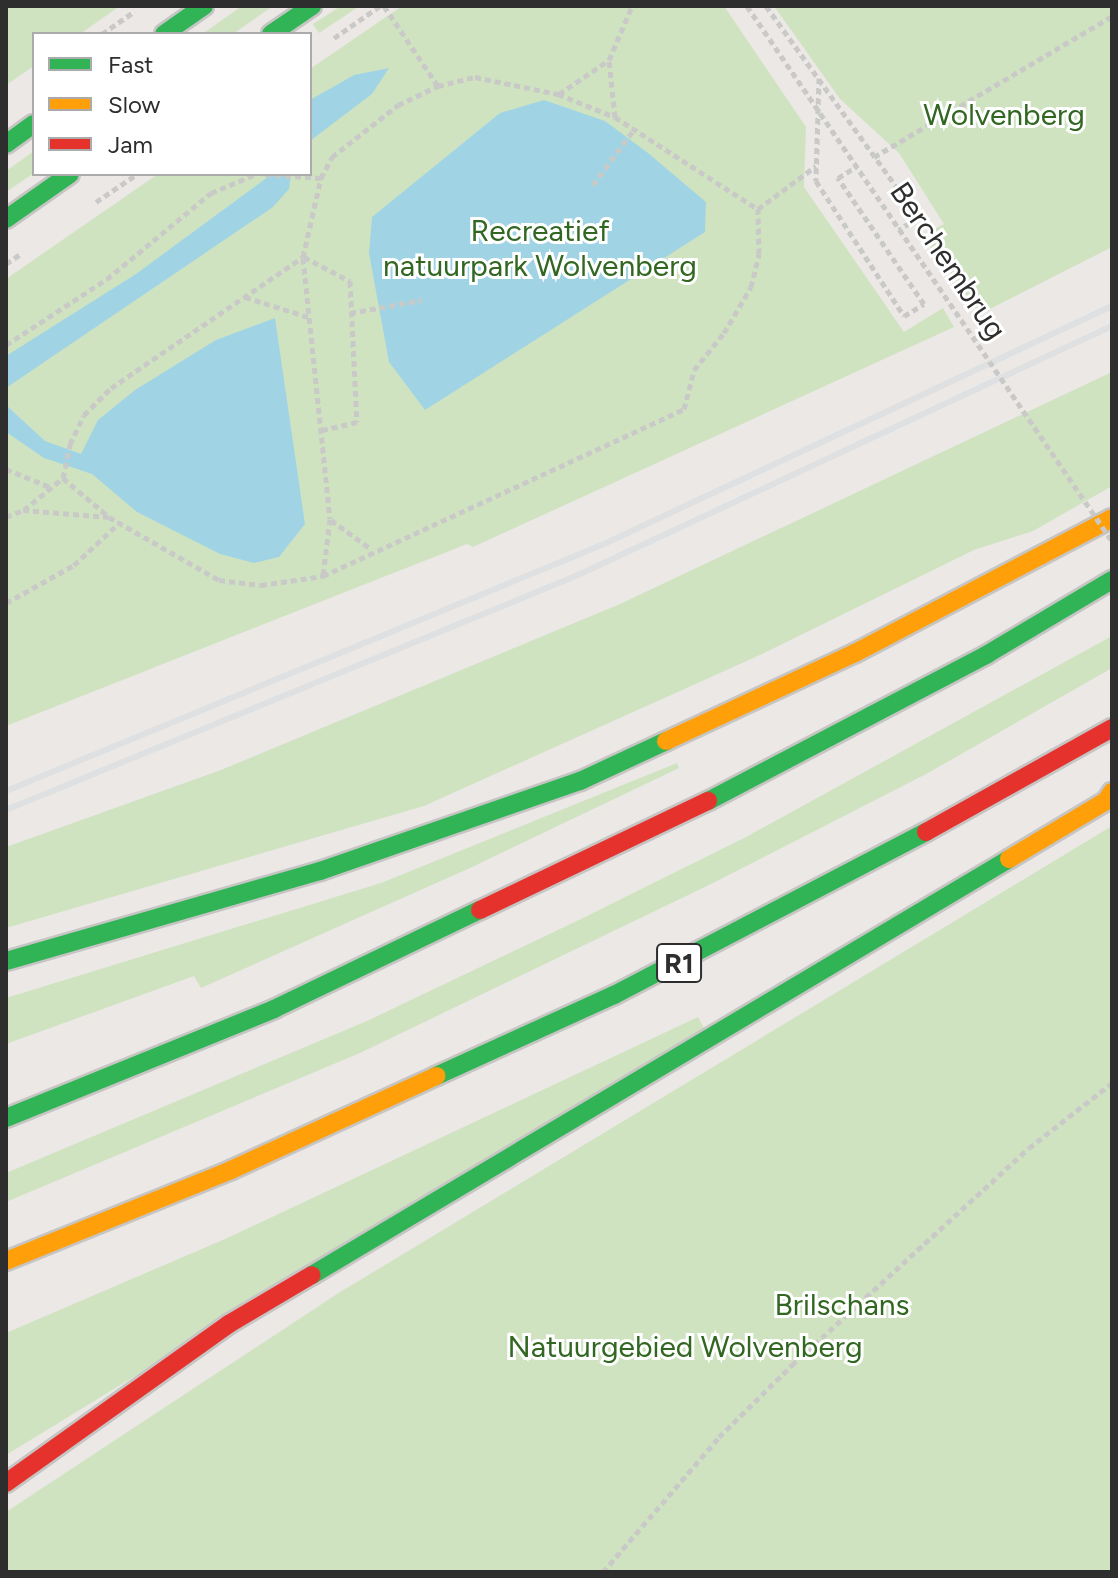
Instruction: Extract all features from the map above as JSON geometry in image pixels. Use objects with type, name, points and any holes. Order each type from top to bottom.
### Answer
[{"type":"main road","points":[[167,32],[204,6]]},
{"type":"main road","points":[[274,32],[312,6]]},
{"type":"main road","points":[[6,144],[32,125]]},
{"type":"main road","points":[[6,219],[67,176]]},
{"type":"main road","points":[[6,961],[320,871],[580,781],[855,653],[1112,518]]},
{"type":"main road","points":[[6,1118],[274,1009],[732,790],[986,655],[1112,580]]},
{"type":"main road","name":"R1","points":[[6,1261],[231,1170],[600,1002],[810,897],[1112,728]]},
{"type":"main road","points":[[6,1483],[229,1324],[1106,801],[1112,792]]},
{"type":"path","points":[[105,32],[142,6]]},
{"type":"path","points":[[322,46],[382,6],[438,86]]},
{"type":"path","points":[[615,117],[609,60],[632,6]]},
{"type":"path","name":"Berchembrug","points":[[747,6],[1112,541]]},
{"type":"path","points":[[766,6],[918,217],[899,230]]},
{"type":"path","points":[[874,157],[1112,16]]},
{"type":"path","points":[[558,94],[609,60]]},
{"type":"path","points":[[323,576],[330,519],[303,257],[321,178],[332,157],[365,127],[438,86],[475,77],[558,94],[635,128],[758,209]]},
{"type":"path","points":[[819,78],[816,181],[904,316],[924,304],[838,178],[857,166]]},
{"type":"path","points":[[593,185],[635,128]]},
{"type":"path","points":[[758,209],[816,166]]},
{"type":"path","points":[[6,345],[107,279],[211,193],[251,176]]},
{"type":"path","points":[[276,176],[303,180],[321,178]]},
{"type":"path","points":[[63,478],[109,517],[219,580],[261,585],[323,576],[372,550],[684,409],[694,370],[724,333],[751,287],[759,254],[758,209]]},
{"type":"path","points":[[6,517],[23,510],[63,478],[70,444],[84,415],[111,388],[303,257]]},
{"type":"path","points":[[303,257],[350,281],[357,422],[319,431]]},
{"type":"path","points":[[245,297],[308,317]]},
{"type":"path","points":[[350,313],[422,300]]},
{"type":"path","points":[[6,469],[51,487]]},
{"type":"path","points":[[23,510],[109,517]]},
{"type":"path","points":[[330,519],[372,550]]},
{"type":"path","points":[[6,603],[74,565],[119,523]]},
{"type":"path","points":[[603,1572],[719,1437],[792,1365],[1029,1148],[1112,1083]]},
{"type":"green space","points":[[6,6],[120,6],[83,32],[32,32],[32,67],[6,85]]},
{"type":"green space","points":[[242,6],[273,6],[236,32],[205,32]]},
{"type":"green space","points":[[341,6],[358,7],[319,33],[313,24]]},
{"type":"green space","name":"Recreatief natuurpark Wolvenberg","points":[[402,6],[724,6],[806,127],[804,187],[904,332],[943,308],[954,327],[473,547],[467,544],[6,726],[6,279],[155,176],[312,176],[312,68]]},
{"type":"green space","name":"Wolvenberg","points":[[774,6],[1112,6],[1112,247],[980,314],[922,235],[944,224],[899,153],[840,99]]},
{"type":"green space","points":[[32,152],[32,174],[6,192],[6,171]]},
{"type":"green space","points":[[1112,372],[1112,486],[1033,531],[974,550],[760,655],[424,806],[6,928],[6,847],[221,770],[620,604]]},
{"type":"green space","points":[[1112,636],[1112,668],[928,773],[711,884],[360,1053],[6,1202],[6,1173],[367,1021],[581,919],[746,837]]},
{"type":"green space","points":[[677,763],[679,768],[470,868],[201,988],[194,976],[6,1044],[6,998],[381,883]]},
{"type":"green space","name":"Natuurgebied Wolvenberg","points":[[1112,826],[1112,1572],[6,1572],[6,1512],[337,1294]]},
{"type":"green space","points":[[698,1017],[704,1028],[6,1455],[6,1333],[225,1239]]},
{"type":"water","points":[[389,68],[372,94],[312,139],[312,99],[354,75]]},
{"type":"water","points":[[544,100],[605,121],[648,153],[706,202],[705,232],[425,410],[389,362],[369,253],[372,217],[500,113]]},
{"type":"water","points":[[269,176],[291,176],[289,189],[273,207],[6,388],[6,356],[136,274]]},
{"type":"water","points":[[275,318],[305,524],[279,557],[254,563],[220,554],[137,512],[92,474],[44,458],[6,432],[6,405],[45,441],[81,454],[98,420],[135,390],[216,340]]},
{"type":"railway","points":[[6,791],[604,544],[1112,306]]},
{"type":"railway","points":[[6,810],[578,575],[1112,326]]},
{"type":"traffic: fast","points":[[167,32],[204,6]]},
{"type":"traffic: fast","points":[[274,32],[312,6]]},
{"type":"traffic: fast","points":[[6,144],[32,125]]},
{"type":"traffic: fast","points":[[6,219],[67,176]]},
{"type":"traffic: fast","points":[[708,801],[986,655],[1112,580]]},
{"type":"traffic: fast","points":[[6,961],[320,871],[580,781],[666,741]]},
{"type":"traffic: fast","points":[[436,1076],[614,995],[926,832]]},
{"type":"traffic: fast","points":[[312,1275],[1009,859]]},
{"type":"traffic: fast","points":[[6,1118],[274,1009],[480,910]]},
{"type":"traffic: slow","points":[[666,741],[855,653],[1112,518]]},
{"type":"traffic: slow","points":[[1009,859],[1106,801],[1112,792]]},
{"type":"traffic: slow","points":[[6,1261],[231,1170],[436,1076]]},
{"type":"traffic: jam","points":[[926,832],[1112,728]]},
{"type":"traffic: jam","points":[[480,910],[708,801]]},
{"type":"traffic: jam","points":[[6,1483],[229,1324],[312,1275]]},
{"type":"park label","name":"Brilschans","points":[[842,1305]]}]
